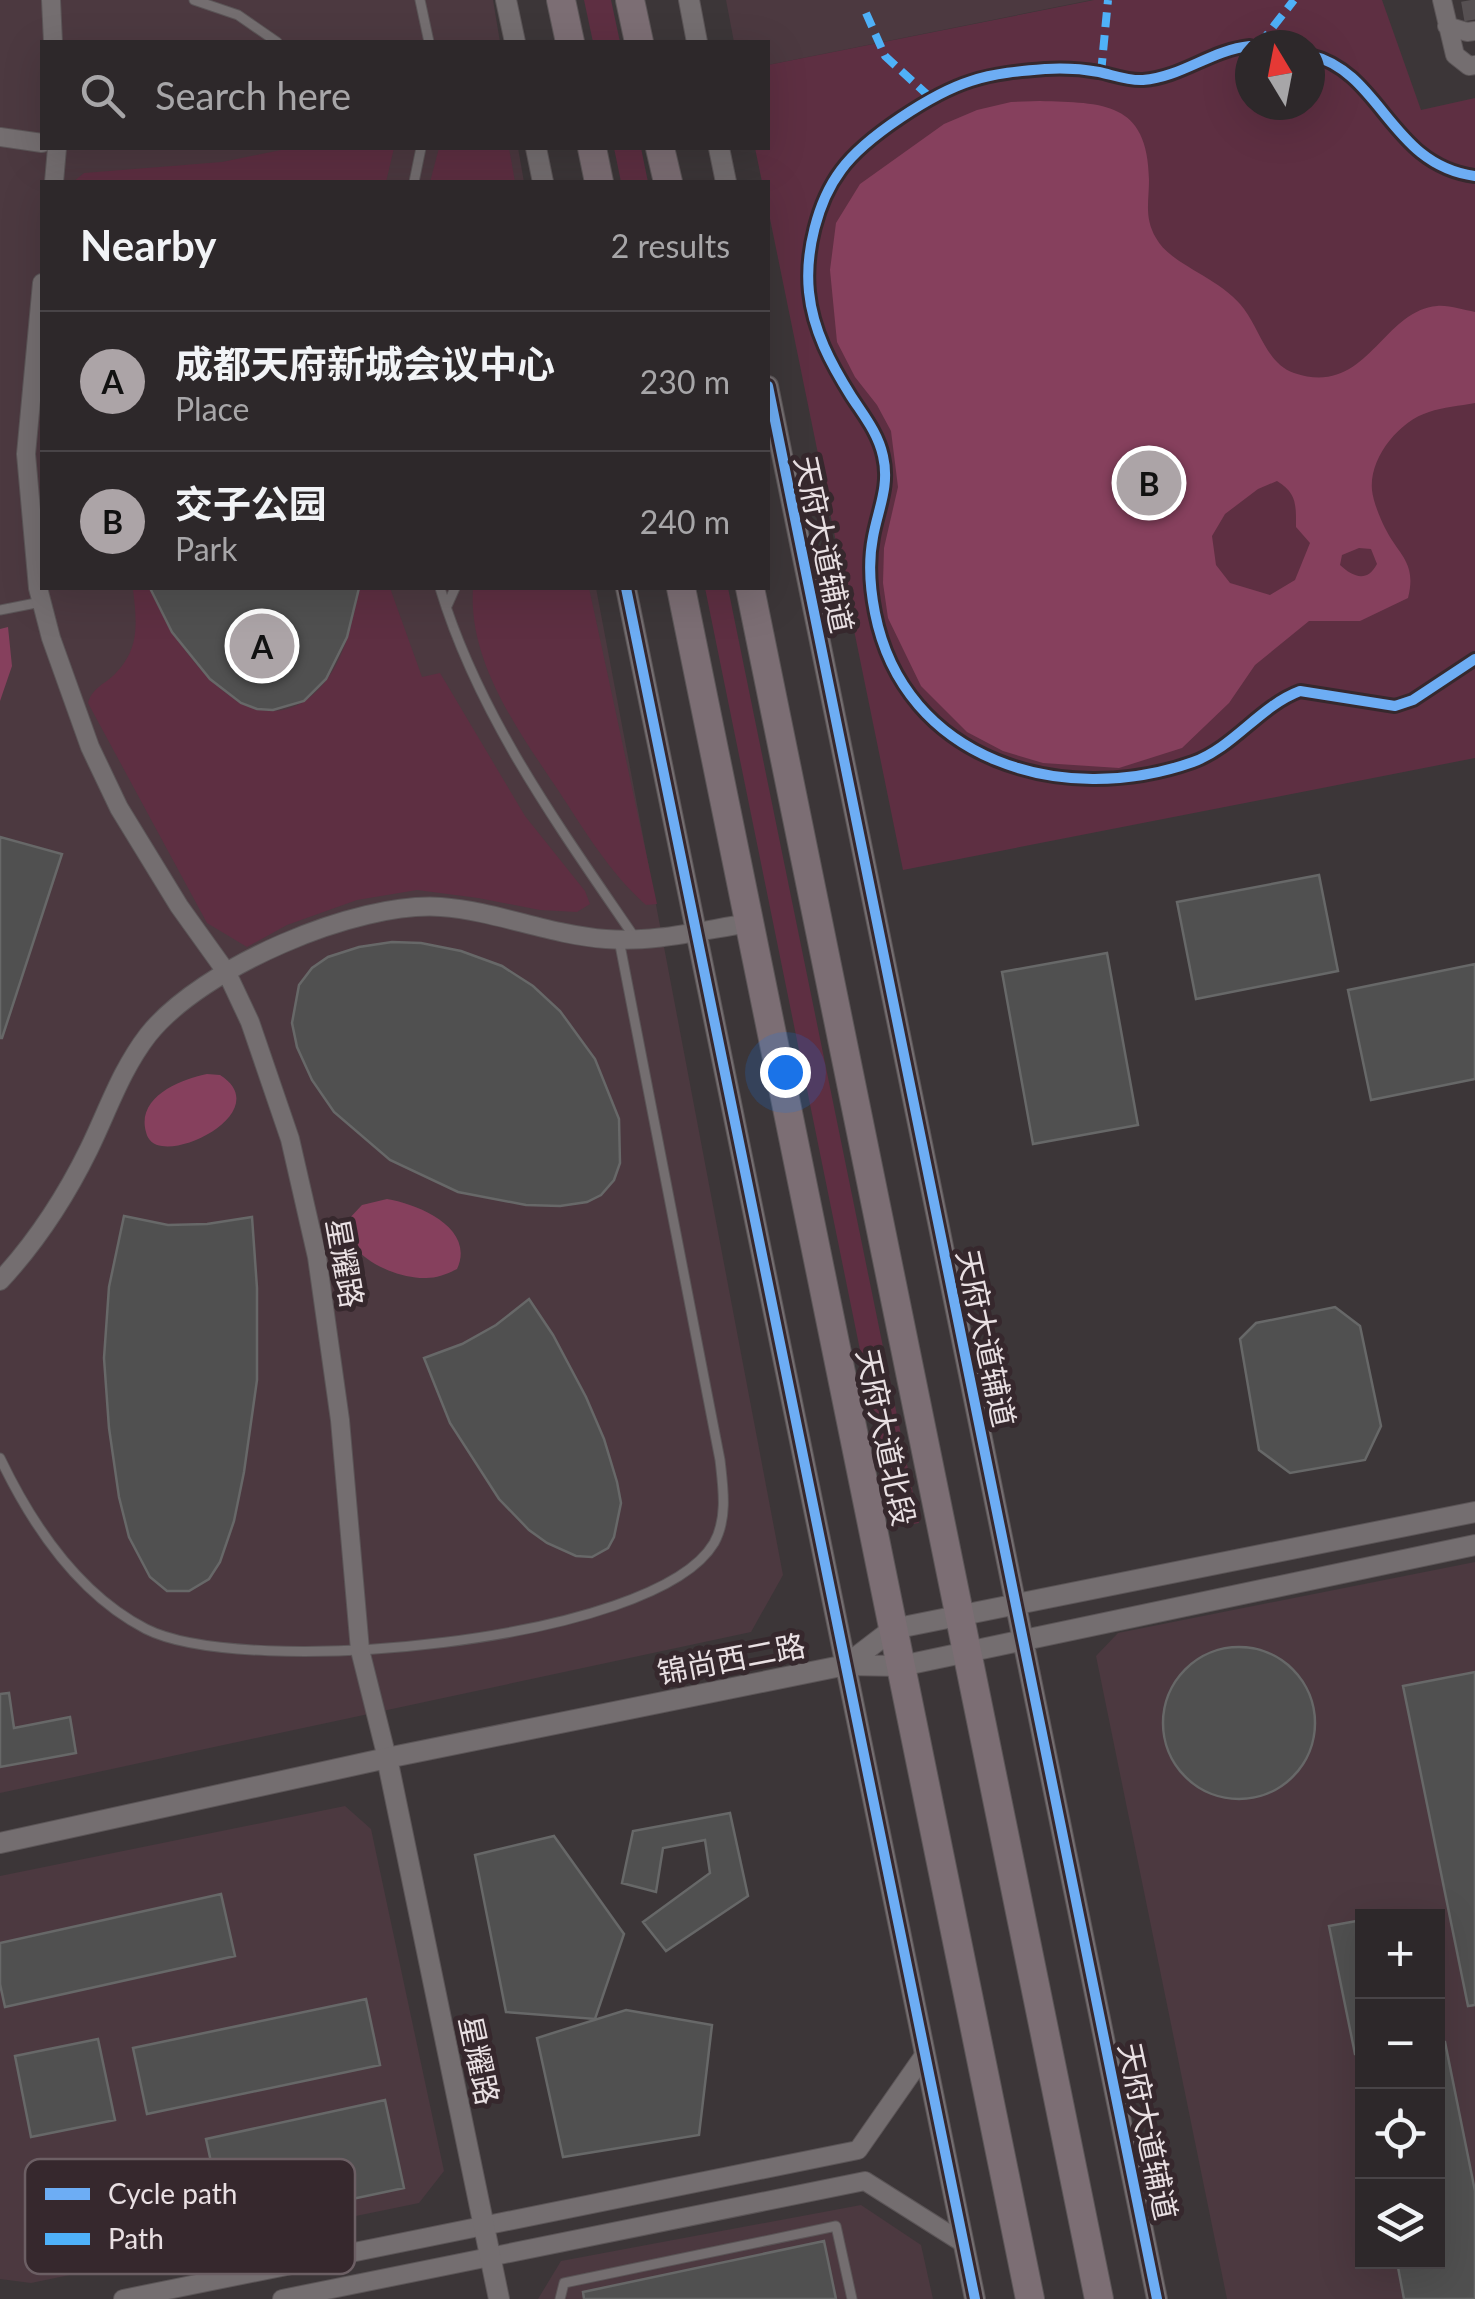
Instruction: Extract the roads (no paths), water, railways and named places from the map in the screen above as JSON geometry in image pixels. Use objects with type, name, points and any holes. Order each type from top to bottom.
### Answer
[{"type":"main road","points":[[562,0],[569,40]]},
{"type":"main road","points":[[630,0],[639,40]]},
{"type":"main road","points":[[592,150],[599,180]]},
{"type":"main road","points":[[660,150],[668,180]]},
{"type":"main road","name":"天府大道北段","points":[[681,590],[1030,2299]]},
{"type":"main road","name":"天府大道北段","points":[[750,590],[1099,2299]]},
{"type":"street","points":[[51,0],[53,40]]},
{"type":"street","points":[[506,0],[515,40]]},
{"type":"street","points":[[689,0],[698,40]]},
{"type":"street","points":[[1442,0],[1455,55],[1475,66]]},
{"type":"street","points":[[1447,26],[1475,31]]},
{"type":"street","points":[[0,137],[40,143]]},
{"type":"street","points":[[54,180],[58,150]]},
{"type":"street","points":[[536,150],[544,180]]},
{"type":"street","points":[[719,150],[726,180]]},
{"type":"street","name":"星耀路","points":[[40,304],[26,454],[30,523],[40,589]]},
{"type":"street","name":"天府大道辅道","points":[[770,396],[1157,2299]]},
{"type":"street","name":"星耀路","points":[[40,590],[68,690],[90,747],[120,808],[179,906],[226,973],[250,1022],[290,1139],[317,1257],[340,1420],[360,1650],[387,1758],[499,2299]]},
{"type":"street","points":[[626,590],[975,2299]]},
{"type":"street","points":[[0,1282],[50,1222],[118,1081],[150,1032],[195,992],[297,936],[376,912],[440,907],[606,939],[750,923]]},
{"type":"street","points":[[846,1665],[894,1630],[1475,1512]]},
{"type":"street","name":"锦尚西二路","points":[[0,1843],[387,1758],[846,1665],[901,1666],[1475,1545]]},
{"type":"street","points":[[355,2253],[858,2150],[925,2054]]},
{"type":"street","points":[[282,2299],[865,2181],[963,2243]]},
{"type":"street","points":[[123,2299],[248,2274]]},
{"type":"lane","points":[[194,0],[238,15],[274,40]]},
{"type":"lane","points":[[420,0],[429,40]]},
{"type":"lane","points":[[414,180],[421,150]]},
{"type":"lane","points":[[0,1458],[14,1488],[50,1543],[83,1582],[148,1630],[192,1644],[239,1650],[360,1650],[525,1629],[602,1608],[661,1585],[692,1566],[713,1544],[722,1520],[720,1460],[627,938],[494,718],[441,590]]},
{"type":"lane","points":[[447,606],[453,590]]},
{"type":"lane","points":[[0,610],[42,602]]},
{"type":"lane","points":[[560,2299],[564,2283],[836,2226],[852,2299]]},
{"type":"tunnel","points":[[1471,0],[1475,24]]},
{"type":"place","name":"交子公园","points":[[1149,483]]},
{"type":"place","name":"成都天府新城会议中心","points":[[262,646]]}]
